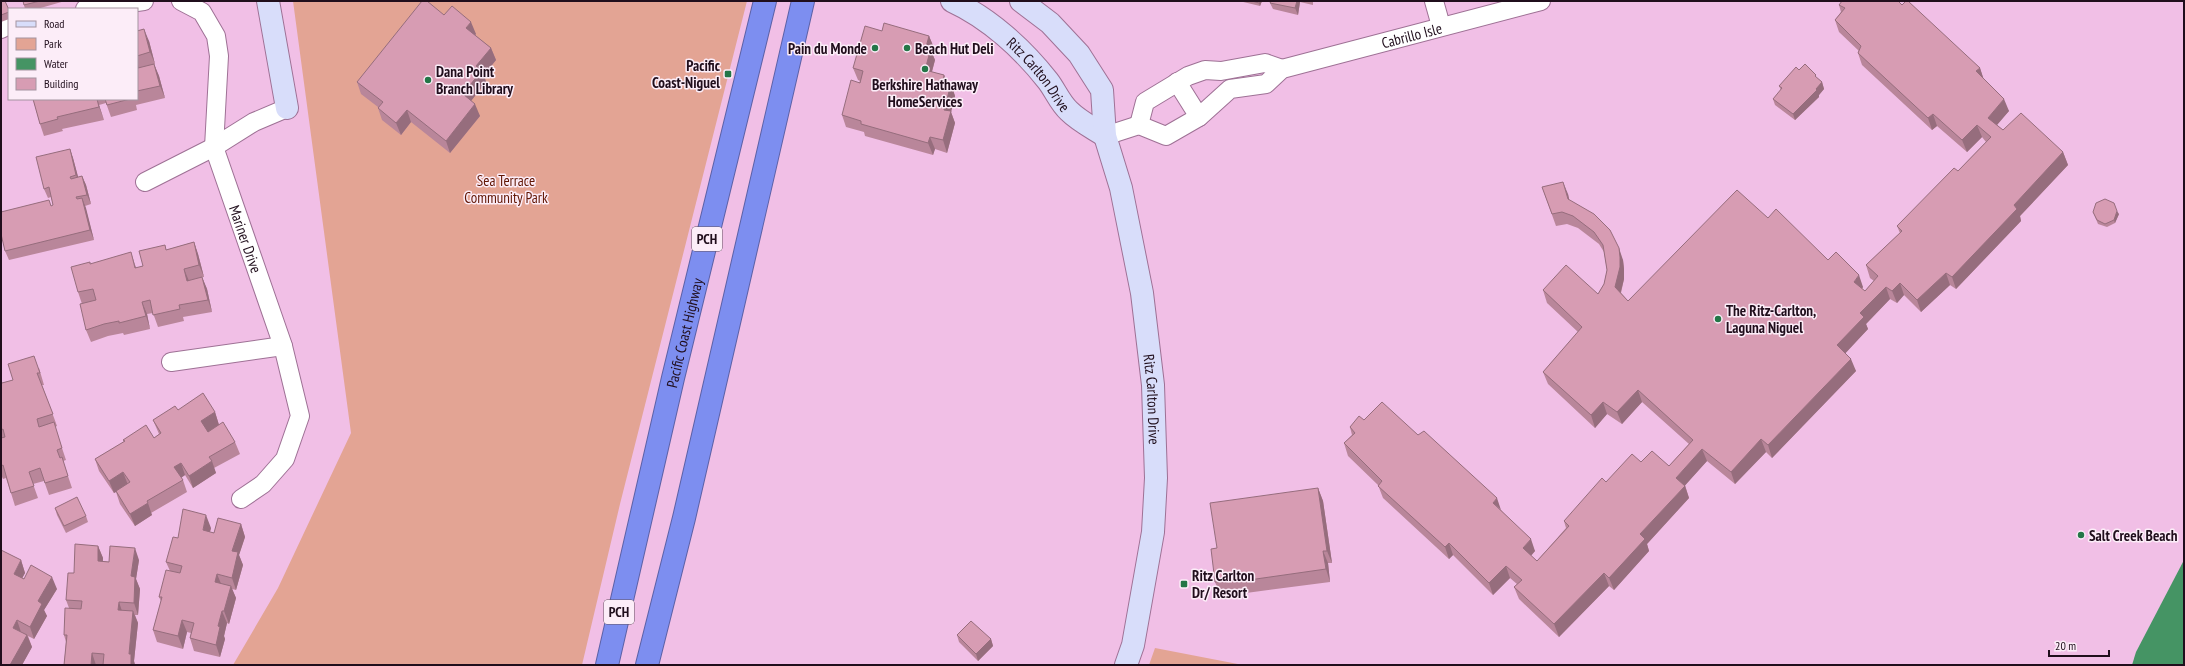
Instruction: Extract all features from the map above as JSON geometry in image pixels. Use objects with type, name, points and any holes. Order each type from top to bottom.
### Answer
[{"type":"highway","name":"Pacific Coast Highway","points":[[607,665],[673,378],[765,1]]},
{"type":"highway","name":"PCH","points":[[647,665],[684,518],[803,1]]},
{"type":"street","points":[[92,8],[144,1]]},
{"type":"street","points":[[181,1],[202,12],[216,36],[219,56],[214,147]]},
{"type":"street","points":[[145,182],[214,147],[254,122],[287,108],[268,1]]},
{"type":"street","name":"Ritz Carlton Drive","points":[[952,1],[968,8],[994,27],[1021,52],[1048,81],[1069,111],[1105,136]]},
{"type":"street","name":"Ritz Carlton Drive","points":[[1021,1],[1050,23],[1079,54],[1102,90],[1105,136],[1121,188],[1142,293],[1153,385],[1156,478],[1152,532],[1133,645],[1126,665]]},
{"type":"street","points":[[1434,1],[1441,26]]},
{"type":"street","name":"Cabrillo Isle","points":[[1230,89],[1266,84],[1282,69],[1441,26],[1541,1]]},
{"type":"street","points":[[1139,124],[1145,102],[1188,76],[1205,70],[1221,71],[1264,63],[1282,69]]},
{"type":"street","points":[[1105,136],[1139,124],[1166,136],[1199,117],[1230,89],[1221,71]]},
{"type":"street","points":[[1177,82],[1199,117]]},
{"type":"street","name":"Mariner Drive","points":[[214,147],[283,346],[300,416],[285,459],[263,484],[241,499]]},
{"type":"street","points":[[171,362],[283,346]]},
{"type":"green space","name":"Sea Terrace Community Park","points":[[293,1],[747,1],[620,504],[582,665],[233,665],[278,588],[351,433]]},
{"type":"green space","points":[[1155,648],[1243,665],[1149,665]]},
{"type":"water","points":[[2184,560],[2184,665],[2132,665],[2136,652]]},
{"type":"building","points":[[1,1],[5,1],[8,8],[8,12],[1,15]]},
{"type":"building","points":[[23,1],[40,1],[24,5]]},
{"type":"building","name":"Dana Point Branch Library","points":[[422,1],[427,1],[444,15],[452,6],[471,22],[466,28],[491,48],[476,66],[482,70],[463,94],[475,104],[446,141],[407,110],[396,123],[378,108],[383,102],[357,82]]},
{"type":"building","points":[[1271,1],[1297,1],[1295,8],[1270,3]]},
{"type":"building","name":"The Ritz-Carlton, Laguna Niguel","points":[[1842,1],[1898,1],[1902,5],[1908,1],[1980,68],[1976,71],[2004,99],[1988,118],[2003,130],[2021,113],[2063,152],[2014,205],[2017,209],[1952,277],[1946,273],[1917,300],[1900,283],[1892,291],[1886,287],[1860,313],[1864,317],[1837,345],[1851,359],[1768,445],[1761,439],[1731,472],[1702,449],[1676,478],[1685,486],[1640,534],[1645,539],[1609,578],[1604,573],[1554,624],[1514,587],[1522,580],[1506,566],[1489,583],[1449,543],[1445,547],[1378,486],[1382,481],[1344,443],[1355,433],[1350,427],[1359,416],[1364,420],[1382,402],[1418,435],[1424,431],[1497,498],[1493,503],[1531,539],[1523,548],[1537,561],[1569,526],[1564,521],[1602,478],[1606,482],[1632,454],[1641,462],[1652,451],[1669,466],[1693,440],[1638,390],[1617,412],[1603,402],[1591,415],[1543,372],[1582,327],[1543,290],[1566,265],[1598,294],[1604,284],[1607,270],[1603,245],[1594,232],[1573,216],[1562,212],[1552,214],[1542,187],[1563,182],[1568,199],[1594,214],[1610,230],[1619,248],[1620,257],[1620,267],[1615,287],[1628,301],[1737,190],[1768,218],[1776,209],[1828,260],[1836,252],[1859,275],[1854,282],[1865,291],[1878,276],[1866,265],[1902,231],[1897,226],[1954,168],[1958,171],[1991,137],[1977,125],[1962,140],[1933,114],[1928,118],[1858,53],[1861,46],[1835,20],[1845,8],[1839,5]]},
{"type":"building","points":[[884,23],[929,36],[926,47],[931,48],[925,70],[944,75],[943,82],[951,84],[944,110],[951,111],[943,140],[930,137],[928,143],[861,124],[861,121],[842,115],[851,80],[860,83],[863,71],[853,68],[865,26],[882,31]]},
{"type":"building","points":[[144,29],[150,52],[138,56],[138,31]]},
{"type":"building","points":[[154,64],[160,86],[138,91],[138,68]]},
{"type":"building","points":[[1805,64],[1822,82],[1816,89],[1817,90],[1793,114],[1773,99],[1782,88],[1779,86],[1796,67],[1799,70]]},
{"type":"building","points":[[33,100],[97,100],[99,107],[57,117],[58,119],[40,124]]},
{"type":"building","points":[[105,100],[126,100],[107,105]]},
{"type":"building","points":[[70,149],[76,175],[70,177],[71,179],[82,176],[87,195],[76,197],[77,199],[82,198],[90,230],[5,251],[1,234],[1,212],[49,200],[51,206],[53,205],[49,187],[44,189],[36,157]]},
{"type":"building","points":[[2105,199],[2114,203],[2117,211],[2114,220],[2105,224],[2097,220],[2093,212],[2096,203]]},
{"type":"building","points":[[194,242],[199,265],[184,269],[187,281],[202,277],[208,300],[179,305],[180,309],[153,315],[150,300],[142,302],[146,316],[119,323],[119,321],[104,324],[86,330],[80,304],[96,300],[93,289],[78,292],[71,267],[90,262],[90,264],[131,252],[135,268],[143,266],[139,251],[165,245],[166,250]]},
{"type":"building","points":[[34,356],[40,373],[37,373],[53,414],[37,419],[39,427],[54,422],[62,448],[57,450],[60,458],[62,457],[68,476],[45,483],[40,468],[29,472],[34,486],[11,493],[3,465],[1,466],[1,438],[5,437],[3,429],[1,430],[1,381],[2,383],[13,380],[8,364]]},
{"type":"building","points":[[203,393],[215,412],[201,421],[208,432],[223,422],[235,442],[209,457],[212,461],[189,476],[181,463],[174,467],[183,480],[147,501],[148,503],[130,514],[116,491],[130,482],[123,472],[109,481],[95,459],[125,441],[123,440],[146,425],[154,438],[161,433],[153,420],[175,406],[178,410]]},
{"type":"building","points":[[1318,488],[1327,551],[1323,551],[1326,569],[1242,581],[1242,578],[1215,582],[1211,549],[1217,548],[1210,503]]},
{"type":"building","points":[[77,497],[86,516],[64,526],[55,508]]},
{"type":"building","points":[[183,509],[206,515],[203,530],[214,533],[218,518],[241,524],[232,551],[238,552],[232,578],[217,574],[215,582],[231,586],[218,626],[220,627],[216,645],[190,638],[194,623],[182,620],[178,636],[153,630],[162,597],[159,597],[166,570],[180,573],[182,566],[166,562],[173,537],[178,538]]},
{"type":"building","points":[[75,544],[98,546],[98,561],[109,562],[110,546],[135,548],[131,576],[135,577],[134,603],[119,602],[118,610],[133,611],[129,654],[131,654],[131,665],[103,665],[104,654],[92,653],[91,665],[64,665],[67,635],[64,635],[65,608],[81,609],[82,601],[66,600],[68,573],[74,573]]},
{"type":"building","points":[[1,550],[21,560],[14,574],[24,579],[31,565],[52,577],[38,601],[42,604],[30,627],[17,620],[13,628],[27,635],[10,665],[1,665]]},
{"type":"building","points":[[971,621],[991,639],[976,654],[957,635]]},
{"type":"place","name":"Pain du Monde","points":[[875,48]]},
{"type":"place","name":"Beach Hut Deli","points":[[907,48]]},
{"type":"place","name":"Berkshire Hathaway HomeServices","points":[[925,69]]},
{"type":"place","name":"Pacific Coast-Niguel","points":[[728,74]]},
{"type":"place","name":"Dana Point Branch Library","points":[[428,80]]},
{"type":"place","name":"The Ritz-Carlton, Laguna Niguel","points":[[1718,319]]},
{"type":"place","name":"Salt Creek Beach","points":[[2081,535]]},
{"type":"place","name":"Ritz Carlton Dr/ Resort","points":[[1184,584]]}]
